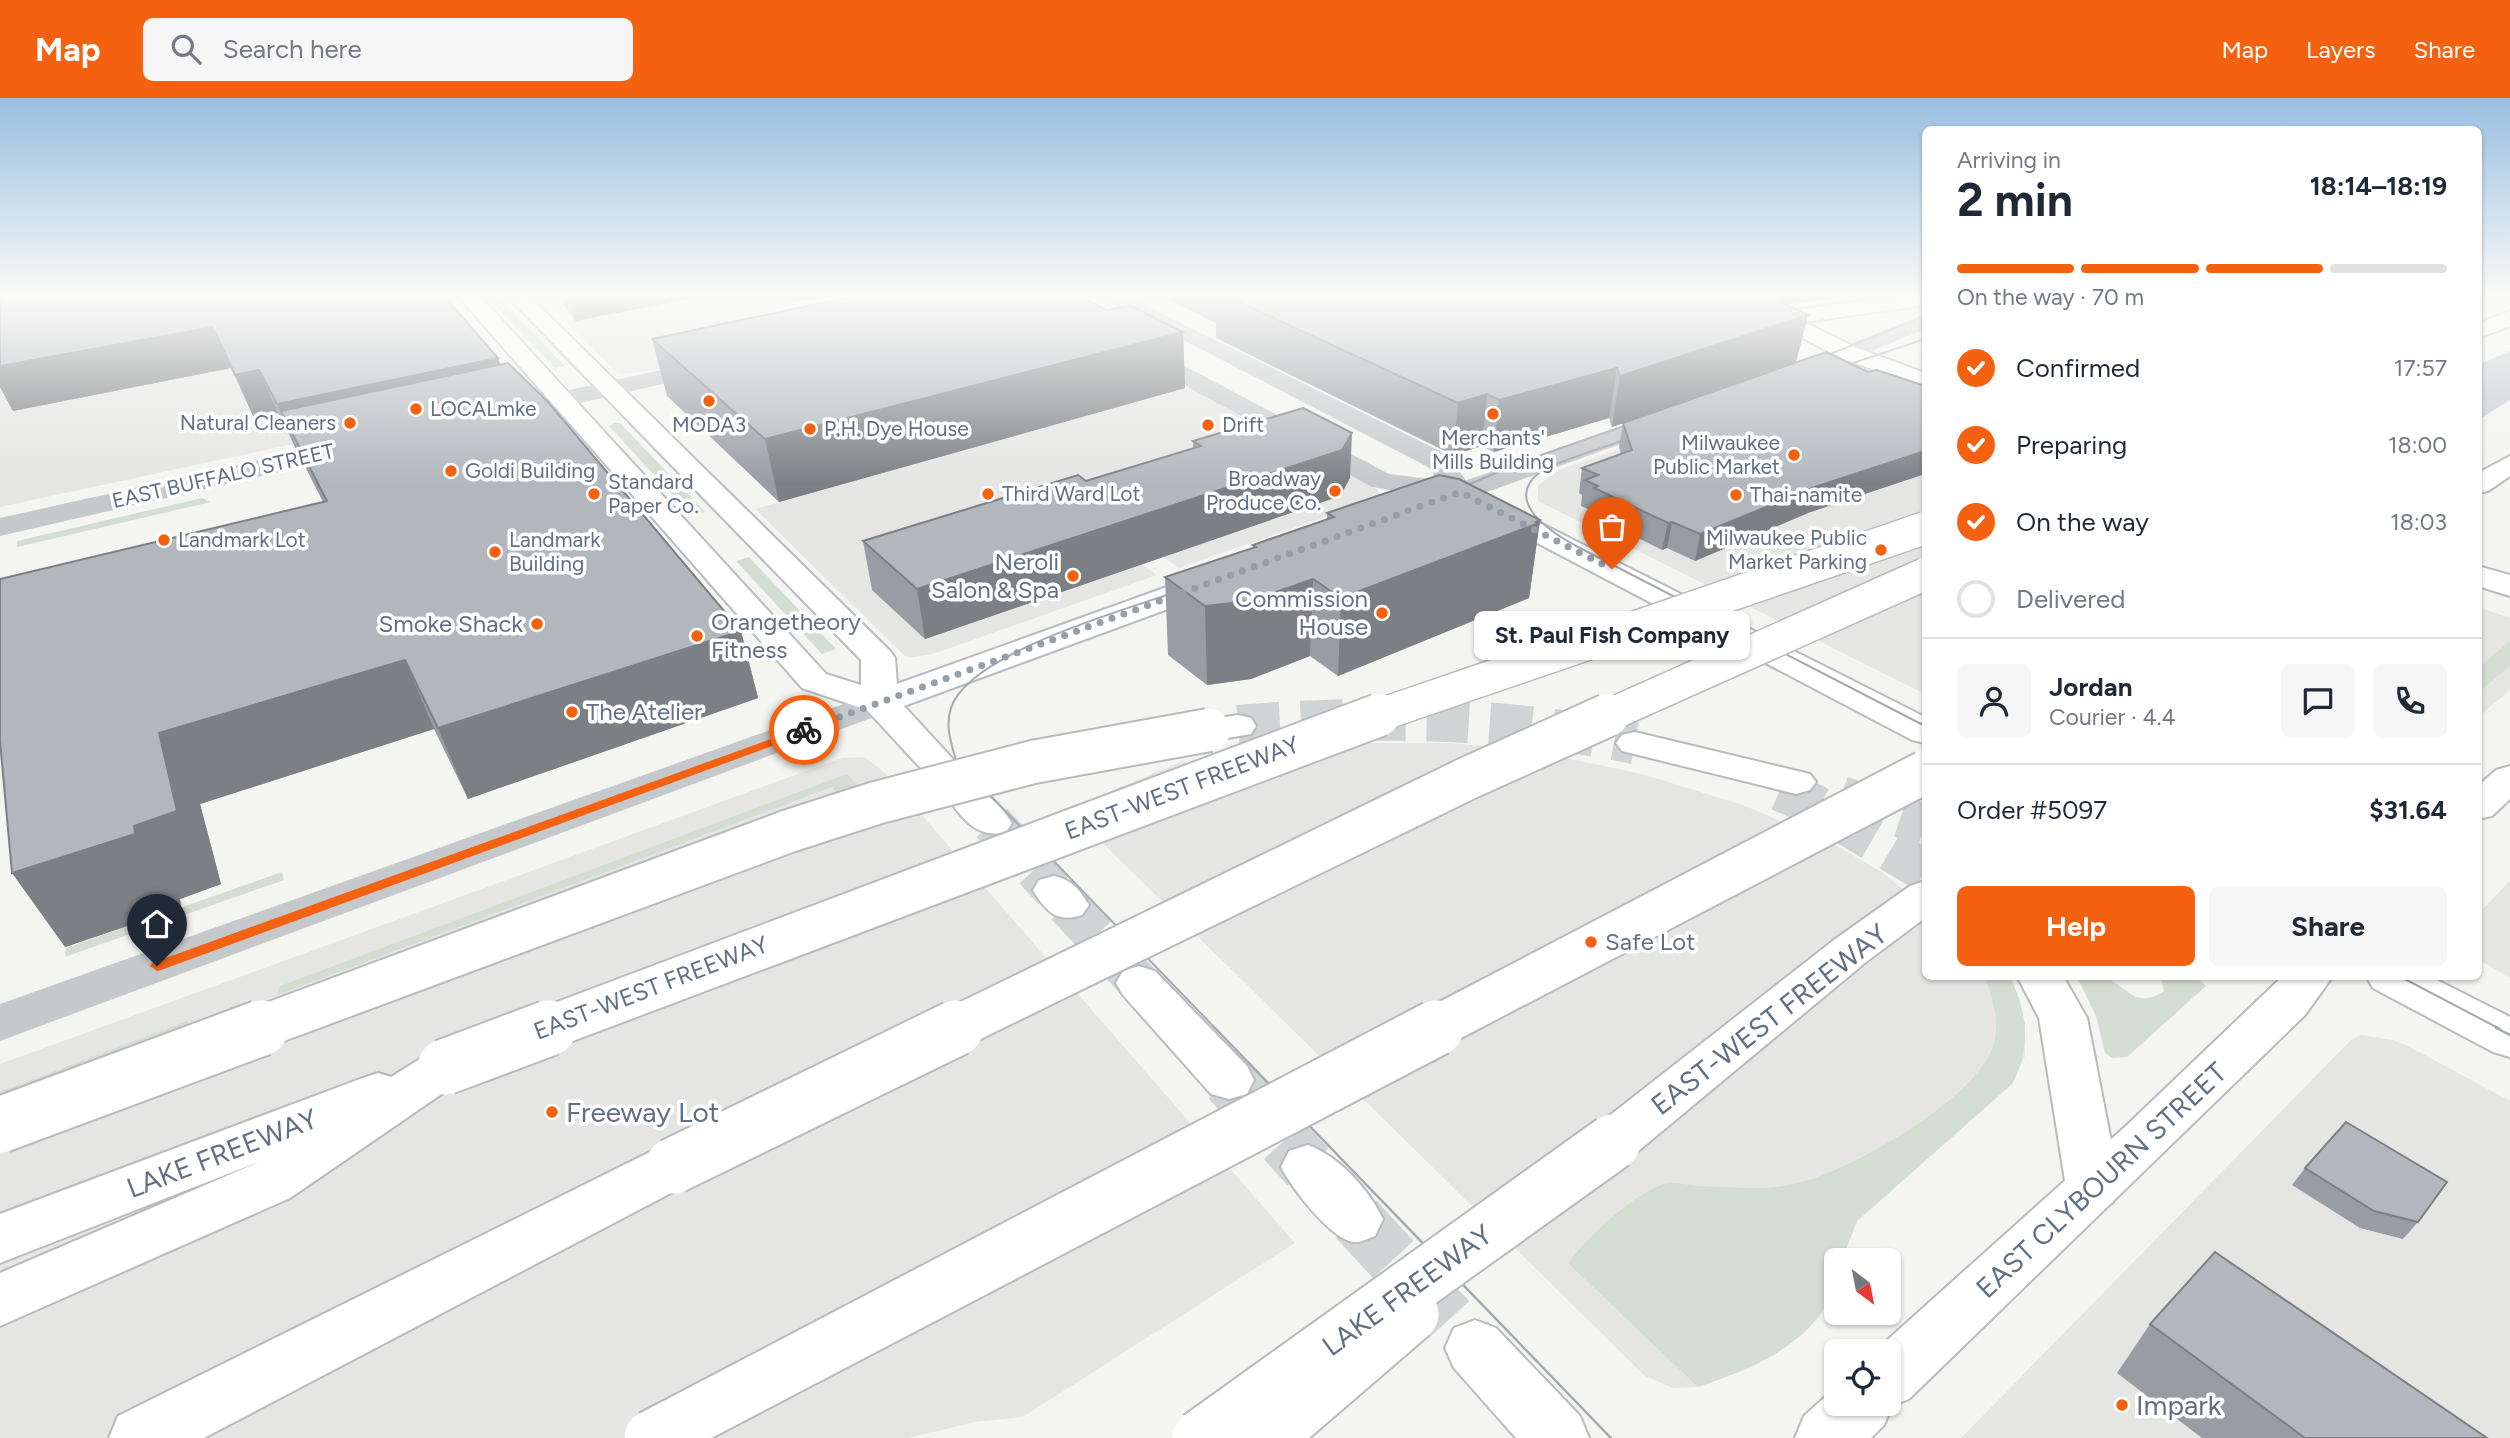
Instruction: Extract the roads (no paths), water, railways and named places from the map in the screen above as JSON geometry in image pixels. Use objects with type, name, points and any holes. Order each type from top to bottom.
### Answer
[{"type":"main road","points":[[525,359],[814,681],[880,702],[942,768]]},
{"type":"main road","points":[[579,359],[877,657],[880,702]]},
{"type":"main road","points":[[1865,359],[1922,379]]},
{"type":"main road","points":[[2482,482],[2510,464]]},
{"type":"main road","points":[[1405,511],[1460,492],[1922,730]]},
{"type":"main road","name":"EAST-WEST FREEWAY","points":[[445,1067],[1433,695],[1922,529]]},
{"type":"main road","points":[[880,702],[1242,571]]},
{"type":"main road","points":[[140,1438],[673,1166],[1261,877],[1466,779],[1922,574]]},
{"type":"main road","points":[[2482,576],[2510,586]]},
{"type":"main road","points":[[0,1125],[789,831],[876,803],[1033,762],[1223,728]]},
{"type":"main road","points":[[1635,743],[1697,757],[1788,786]]},
{"type":"main road","points":[[652,1438],[1922,774]]},
{"type":"main road","points":[[2482,803],[2510,778]]},
{"type":"main road","name":"EAST-WEST FREEWAY","points":[[1613,1142],[1850,951],[1922,898]]},
{"type":"main road","points":[[2042,980],[2063,1018],[2093,1188]]},
{"type":"main road","name":"EAST CLYBOURN STREET","points":[[1901,1367],[2288,1003],[2307,980]]},
{"type":"main road","points":[[2397,980],[2510,1039]]},
{"type":"main road","points":[[1139,983],[1229,1080]]},
{"type":"main road","points":[[0,1300],[271,1182],[445,1067]]},
{"type":"main road","name":"LAKE FREEWAY","points":[[0,1239],[445,1067]]},
{"type":"main road","points":[[1267,1438],[1613,1142]]},
{"type":"main road","name":"LAKE FREEWAY","points":[[1200,1438],[1613,1142]]},
{"type":"main road","points":[[1308,1167],[1356,1219]]},
{"type":"main road","points":[[1475,1348],[1558,1438]]},
{"type":"main road","points":[[1826,1438],[1849,1416]]},
{"type":"street","points":[[1154,359],[1382,481],[1460,492],[1694,409]]},
{"type":"street","points":[[1234,359],[1438,461],[1460,492]]},
{"type":"street","points":[[1782,378],[1834,359]]},
{"type":"street","points":[[478,419],[733,361]]},
{"type":"street","name":"EAST BUFFALO STREET","points":[[0,527],[377,441]]},
{"type":"street","points":[[0,1023],[880,702]]},
{"type":"tunnel","points":[[1238,726],[1338,720],[1487,723],[1586,734],[1635,743]]},
{"type":"tunnel","points":[[1780,790],[1814,805],[1922,869]]},
{"type":"tunnel","points":[[1841,797],[1922,824]]},
{"type":"tunnel","points":[[992,823],[1054,890]]},
{"type":"tunnel","points":[[1067,905],[1139,983]]},
{"type":"tunnel","points":[[1229,1080],[1308,1167]]},
{"type":"tunnel","points":[[1356,1219],[1475,1348]]},
{"type":"tram line","points":[[1813,361],[1819,359]]},
{"type":"tram line","points":[[1832,370],[1866,359]]},
{"type":"tram line","points":[[1451,492],[1527,460],[1641,420]]},
{"type":"tram line","points":[[1636,436],[1571,458],[1540,472],[1529,483],[1526,495],[1535,516],[1556,534],[1578,547],[1922,724]]},
{"type":"tram line","points":[[1185,589],[1054,635],[988,668],[964,688],[951,708],[949,728],[956,760],[1216,1029]]},
{"type":"tram line","points":[[2407,980],[2500,1029]]},
{"type":"tram line","points":[[1215,1028],[1611,1438]]},
{"type":"tram line","points":[[2496,1028],[2510,1035]]},
{"type":"place","name":"MODA3","points":[[709,401]]},
{"type":"place","name":"LOCALmke","points":[[416,409]]},
{"type":"place","name":"Merchants' Mills Building","points":[[1493,414]]},
{"type":"place","name":"Natural Cleaners","points":[[350,423]]},
{"type":"place","name":"Drift","points":[[1208,425]]},
{"type":"place","name":"P.H. Dye House","points":[[810,429]]},
{"type":"place","name":"Milwaukee Public Market","points":[[1794,455]]},
{"type":"place","name":"Goldi Building","points":[[451,471]]},
{"type":"place","name":"Broadway Produce Co.","points":[[1335,491]]},
{"type":"place","name":"Standard Paper Co.","points":[[594,494]]},
{"type":"place","name":"Third Ward Lot","points":[[988,494]]},
{"type":"place","name":"Thai-namite","points":[[1736,495]]},
{"type":"place","name":"Landmark Lot","points":[[164,540]]},
{"type":"place","name":"Milwaukee Public Market Parking","points":[[1881,550]]},
{"type":"place","name":"Landmark Building","points":[[495,552]]},
{"type":"place","name":"St. Paul Fish Company","points":[[1612,569]]},
{"type":"place","name":"Neroli Salon & Spa","points":[[1073,576]]},
{"type":"place","name":"Commission House","points":[[1382,613]]},
{"type":"place","name":"Smoke Shack","points":[[537,624]]},
{"type":"place","name":"Orangetheory Fitness","points":[[697,636]]},
{"type":"place","name":"The Atelier","points":[[572,712]]},
{"type":"place","name":"Safe Lot","points":[[1591,942]]},
{"type":"place","name":"Freeway Lot","points":[[552,1112]]},
{"type":"place","name":"Impark","points":[[2122,1405]]}]
